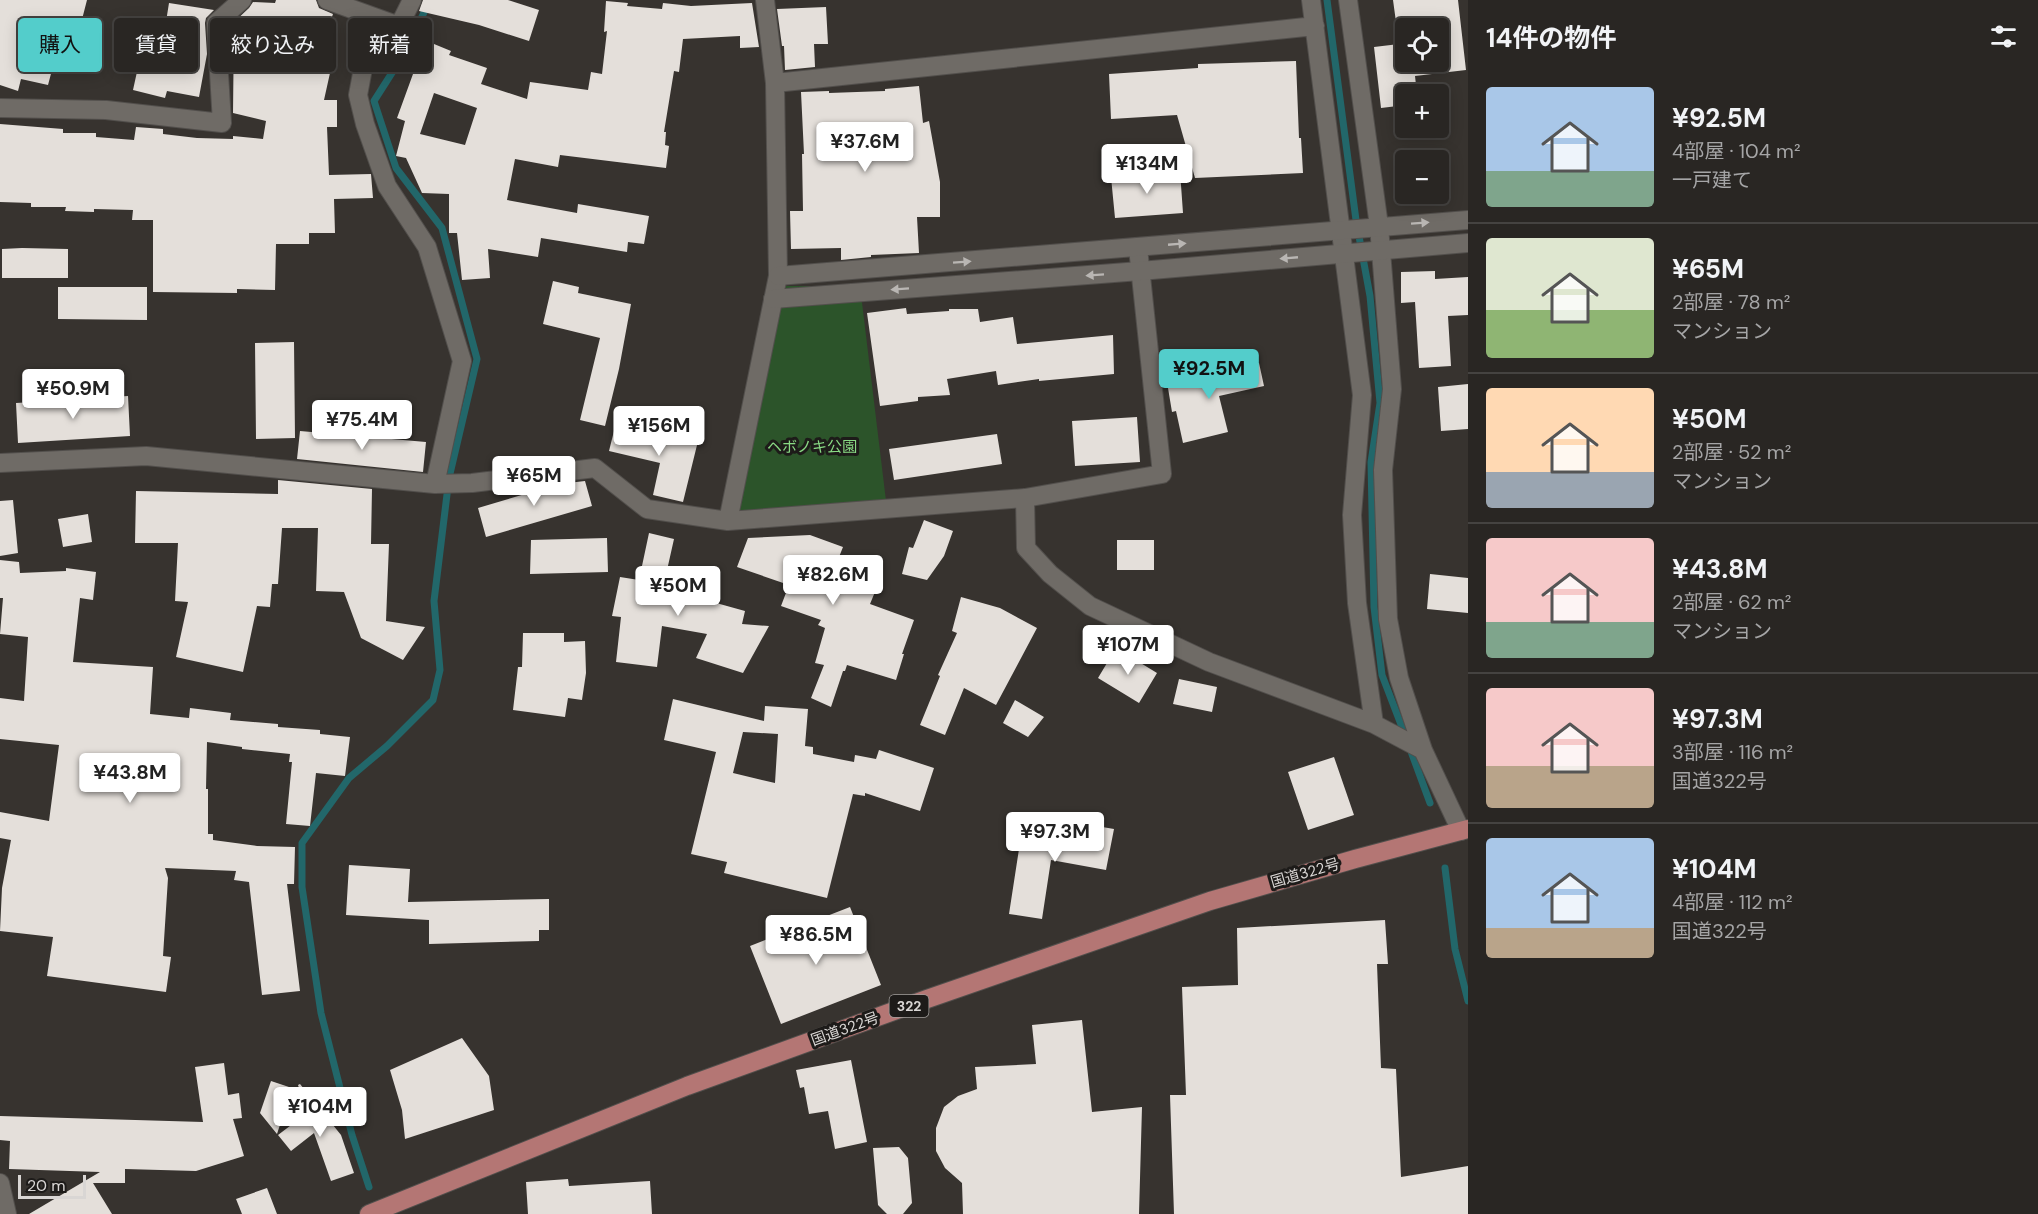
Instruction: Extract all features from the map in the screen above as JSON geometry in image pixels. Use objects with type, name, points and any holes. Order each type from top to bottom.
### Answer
[{"type":"highway","name":"国道322号","points":[[369,1214],[687,1086],[927,999],[1210,901],[1465,830]]},
{"type":"street","points":[[0,108],[106,110],[222,123],[216,24],[242,0]]},
{"type":"street","points":[[327,0],[377,18]]},
{"type":"street","points":[[403,18],[412,0]]},
{"type":"street","points":[[728,521],[778,276],[775,83],[765,0]]},
{"type":"street","points":[[1311,0],[1343,229],[1362,395],[1352,515],[1357,603],[1374,724]]},
{"type":"street","points":[[1348,0],[1379,251],[1392,389],[1383,470],[1388,619],[1399,678],[1423,750],[1465,830]]},
{"type":"street","points":[[775,83],[1315,26]]},
{"type":"street","points":[[362,72],[358,95],[365,124],[387,186],[427,247],[462,361],[435,484]]},
{"type":"street","points":[[778,276],[1468,220]]},
{"type":"street","points":[[773,299],[1468,243]]},
{"type":"street","points":[[0,463],[146,456],[435,484],[472,483],[595,468],[647,509],[728,521],[1025,498],[1162,474],[1138,248]]},
{"type":"street","points":[[1025,498],[1026,548],[1050,574],[1090,606],[1209,662],[1374,724],[1423,750]]},
{"type":"street","points":[[0,1183],[7,1214]]},
{"type":"green space","name":"ヘボノキ公園","points":[[777,286],[860,286],[887,509],[728,521]]},
{"type":"building","points":[[0,0],[87,0],[82,18],[18,18],[18,72],[51,72],[48,85],[21,79],[18,91],[0,85]]},
{"type":"building","points":[[276,0],[316,0],[319,8],[333,14],[332,18],[238,18],[253,2],[275,3]]},
{"type":"building","points":[[423,0],[508,0],[539,10],[529,41],[479,25],[419,11]]},
{"type":"building","points":[[1393,0],[1458,0],[1466,70],[1449,72],[1449,18],[1395,18]]},
{"type":"building","points":[[606,1],[628,3],[627,6],[662,9],[663,3],[691,6],[752,3],[759,47],[740,48],[740,36],[683,39],[679,72],[674,71],[664,132],[666,132],[665,145],[669,146],[666,168],[560,155],[558,167],[515,159],[507,200],[577,213],[578,204],[649,216],[644,244],[628,242],[627,252],[541,238],[538,257],[488,249],[490,278],[462,280],[457,233],[449,233],[449,194],[422,193],[406,158],[396,156],[405,121],[397,118],[413,74],[408,72],[432,72],[432,43],[451,51],[449,55],[487,68],[481,84],[527,99],[530,82],[588,90],[591,72],[602,74],[607,31],[604,32]],"holes":[[[434,93],[477,108],[465,145],[420,134]]]},
{"type":"building","points":[[169,3],[214,10],[206,18],[205,23],[207,54],[199,97],[167,91],[165,98],[133,90],[137,72],[198,72],[198,18],[167,18]]},
{"type":"building","points":[[826,7],[828,44],[814,44],[815,67],[785,70],[784,46],[782,46],[777,9]]},
{"type":"building","points":[[1395,44],[1395,72],[1449,72],[1415,76],[1416,84],[1395,84],[1395,106],[1381,108],[1374,47]]},
{"type":"building","points":[[1296,61],[1299,138],[1301,138],[1303,173],[1195,178],[1177,115],[1111,119],[1109,74],[1198,68],[1198,64]]},
{"type":"building","points":[[233,72],[330,72],[324,100],[337,100],[337,127],[327,127],[329,175],[371,174],[373,198],[334,199],[335,233],[309,233],[309,244],[276,244],[275,290],[237,289],[237,293],[153,292],[153,220],[132,220],[133,210],[65,211],[66,207],[31,207],[31,203],[0,202],[0,124],[63,129],[63,133],[96,133],[96,137],[134,140],[136,127],[163,129],[163,134],[197,138],[233,139],[233,136],[263,139],[266,121],[233,113]]},
{"type":"building","points":[[919,86],[923,123],[929,121],[940,182],[940,217],[917,217],[919,253],[871,255],[871,257],[841,260],[841,248],[791,249],[790,211],[803,211],[802,154],[804,154],[801,92],[885,91],[885,89]]},
{"type":"building","points":[[1180,171],[1183,213],[1115,218],[1111,177]]},
{"type":"building","points":[[2,249],[68,249],[68,278],[2,278]]},
{"type":"building","points":[[1435,271],[1435,279],[1468,277],[1468,315],[1448,316],[1451,366],[1419,368],[1415,302],[1401,303],[1401,272]]},
{"type":"building","points":[[553,281],[579,287],[578,293],[631,304],[619,369],[605,426],[580,420],[600,338],[543,324]]},
{"type":"building","points":[[58,287],[147,287],[147,320],[58,319]]},
{"type":"building","points":[[906,308],[907,314],[949,311],[949,309],[978,309],[980,322],[1013,317],[1017,344],[1113,335],[1114,374],[1039,381],[1039,379],[998,385],[996,371],[947,379],[950,395],[918,397],[918,401],[880,406],[867,313]]},
{"type":"building","points":[[294,342],[295,438],[256,439],[255,343]]},
{"type":"building","points":[[1259,363],[1264,386],[1219,396],[1228,432],[1183,443],[1176,411],[1172,412],[1167,382],[1215,374],[1215,372]]},
{"type":"building","points":[[1468,384],[1468,429],[1441,431],[1438,387]]},
{"type":"building","points":[[128,396],[130,436],[18,443],[16,403]]},
{"type":"building","points":[[1137,417],[1140,462],[1075,466],[1072,421]]},
{"type":"building","points":[[616,423],[698,441],[683,502],[653,495],[660,463],[609,451]]},
{"type":"building","points":[[300,431],[426,442],[423,472],[297,459]]},
{"type":"building","points":[[997,434],[1002,464],[894,480],[889,449]]},
{"type":"building","points":[[278,480],[372,489],[371,544],[389,544],[386,621],[425,627],[403,660],[361,638],[344,592],[316,591],[318,528],[282,528],[278,584],[272,584],[270,607],[257,606],[243,672],[176,657],[188,602],[175,601],[178,543],[135,543],[136,491],[278,494]]},
{"type":"building","points":[[585,481],[592,506],[486,537],[478,508],[559,484]]},
{"type":"building","points":[[13,500],[18,553],[0,556],[0,501]]},
{"type":"building","points":[[88,514],[92,542],[63,547],[58,519]]},
{"type":"building","points":[[924,520],[953,531],[944,556],[927,580],[902,574],[909,547],[913,548]]},
{"type":"building","points":[[649,533],[674,539],[663,588],[691,593],[691,596],[745,611],[742,624],[769,626],[743,673],[696,658],[707,634],[662,626],[657,667],[616,662],[621,617],[612,616],[620,577],[639,580]]},
{"type":"building","points":[[810,535],[843,547],[839,557],[882,575],[870,604],[914,620],[896,680],[847,665],[831,707],[811,698],[824,665],[815,663],[825,628],[818,625],[821,620],[781,606],[789,585],[737,567],[748,538]]},
{"type":"building","points":[[607,538],[608,572],[530,574],[531,540]]},
{"type":"building","points":[[1117,540],[1154,540],[1154,570],[1117,570]]},
{"type":"building","points":[[0,560],[19,562],[20,573],[66,571],[66,568],[96,572],[93,600],[80,598],[73,662],[153,667],[150,714],[189,718],[190,708],[231,713],[230,720],[278,724],[278,727],[320,730],[320,734],[350,737],[345,776],[316,773],[310,826],[286,824],[292,762],[289,762],[290,754],[242,749],[242,747],[207,742],[208,834],[213,834],[213,840],[257,846],[295,847],[294,884],[287,884],[300,991],[262,995],[249,882],[234,880],[236,871],[165,868],[168,878],[163,956],[171,957],[166,992],[47,976],[53,937],[0,931],[2,888],[11,840],[0,838],[0,812],[49,821],[59,745],[0,739],[0,698],[24,701],[28,637],[0,634],[3,598],[0,598]]},
{"type":"building","points":[[1430,574],[1468,578],[1468,613],[1427,609]]},
{"type":"building","points":[[961,597],[1000,608],[1037,628],[996,705],[964,688],[945,735],[920,725],[940,676],[938,675],[957,633],[952,631]]},
{"type":"building","points":[[523,633],[564,633],[564,642],[585,641],[586,673],[582,700],[568,698],[565,717],[513,710],[518,667],[522,667]]},
{"type":"building","points":[[1116,648],[1157,673],[1139,703],[1098,678]]},
{"type":"building","points":[[1179,679],[1217,687],[1212,712],[1173,704]]},
{"type":"building","points":[[673,699],[764,721],[765,706],[808,709],[805,746],[813,747],[813,754],[854,762],[855,755],[876,759],[879,750],[934,768],[920,811],[865,793],[865,796],[853,794],[827,898],[724,873],[727,862],[691,854],[716,752],[664,740]],"holes":[[[743,732],[778,734],[775,783],[733,773]]]},
{"type":"building","points":[[1015,700],[1044,717],[1028,737],[1003,723]]},
{"type":"building","points":[[1334,757],[1354,815],[1308,830],[1288,772]]},
{"type":"building","points":[[1067,821],[1114,829],[1106,870],[1051,860],[1042,919],[1009,914],[1021,836],[1063,842]]},
{"type":"building","points":[[349,865],[410,869],[408,902],[549,899],[549,930],[539,930],[539,941],[429,944],[429,920],[346,915]]},
{"type":"building","points":[[850,907],[881,985],[781,1024],[750,946]]},
{"type":"building","points":[[1385,920],[1388,964],[1377,964],[1381,1068],[1396,1069],[1401,1177],[1468,1166],[1468,1214],[1174,1214],[1170,1095],[1186,1095],[1182,987],[1238,985],[1237,928]]},
{"type":"building","points":[[1082,1020],[1092,1112],[1142,1107],[1139,1214],[963,1214],[962,1183],[945,1168],[936,1151],[936,1128],[944,1107],[958,1096],[977,1089],[975,1067],[1036,1064],[1032,1025]]},
{"type":"building","points":[[462,1038],[489,1076],[494,1110],[405,1139],[402,1110],[390,1070]]},
{"type":"building","points":[[851,1060],[867,1142],[835,1149],[828,1111],[809,1114],[804,1087],[800,1088],[796,1070]]},
{"type":"building","points":[[224,1063],[228,1095],[239,1093],[242,1118],[233,1119],[244,1156],[196,1171],[125,1169],[125,1183],[93,1183],[112,1214],[29,1214],[100,1172],[9,1169],[10,1141],[0,1140],[0,1116],[203,1122],[195,1067]]},
{"type":"building","points":[[271,1081],[292,1088],[277,1134],[260,1113]]},
{"type":"building","points":[[300,1084],[341,1135],[354,1173],[331,1181],[314,1133],[291,1151],[278,1135],[307,1113],[298,1085]]},
{"type":"building","points":[[899,1147],[908,1158],[912,1203],[903,1214],[887,1214],[878,1205],[873,1148]]},
{"type":"building","points":[[568,1179],[569,1186],[650,1181],[652,1214],[528,1214],[526,1182]]},
{"type":"building","points":[[267,1188],[277,1214],[242,1214],[236,1199]]},
{"type":"waterway","points":[[369,1187],[352,1135],[321,1013],[302,887],[302,843],[349,778],[387,746],[433,700],[440,670],[434,601],[449,478],[477,359],[442,228],[396,168],[374,101],[404,54],[430,0]]},
{"type":"waterway","points":[[1327,0],[1356,220],[1370,296],[1380,403],[1371,462],[1374,607],[1382,675],[1405,735]]},
{"type":"waterway","points":[[1409,746],[1430,803]]},
{"type":"waterway","points":[[1445,868],[1455,949],[1468,1001]]}]
